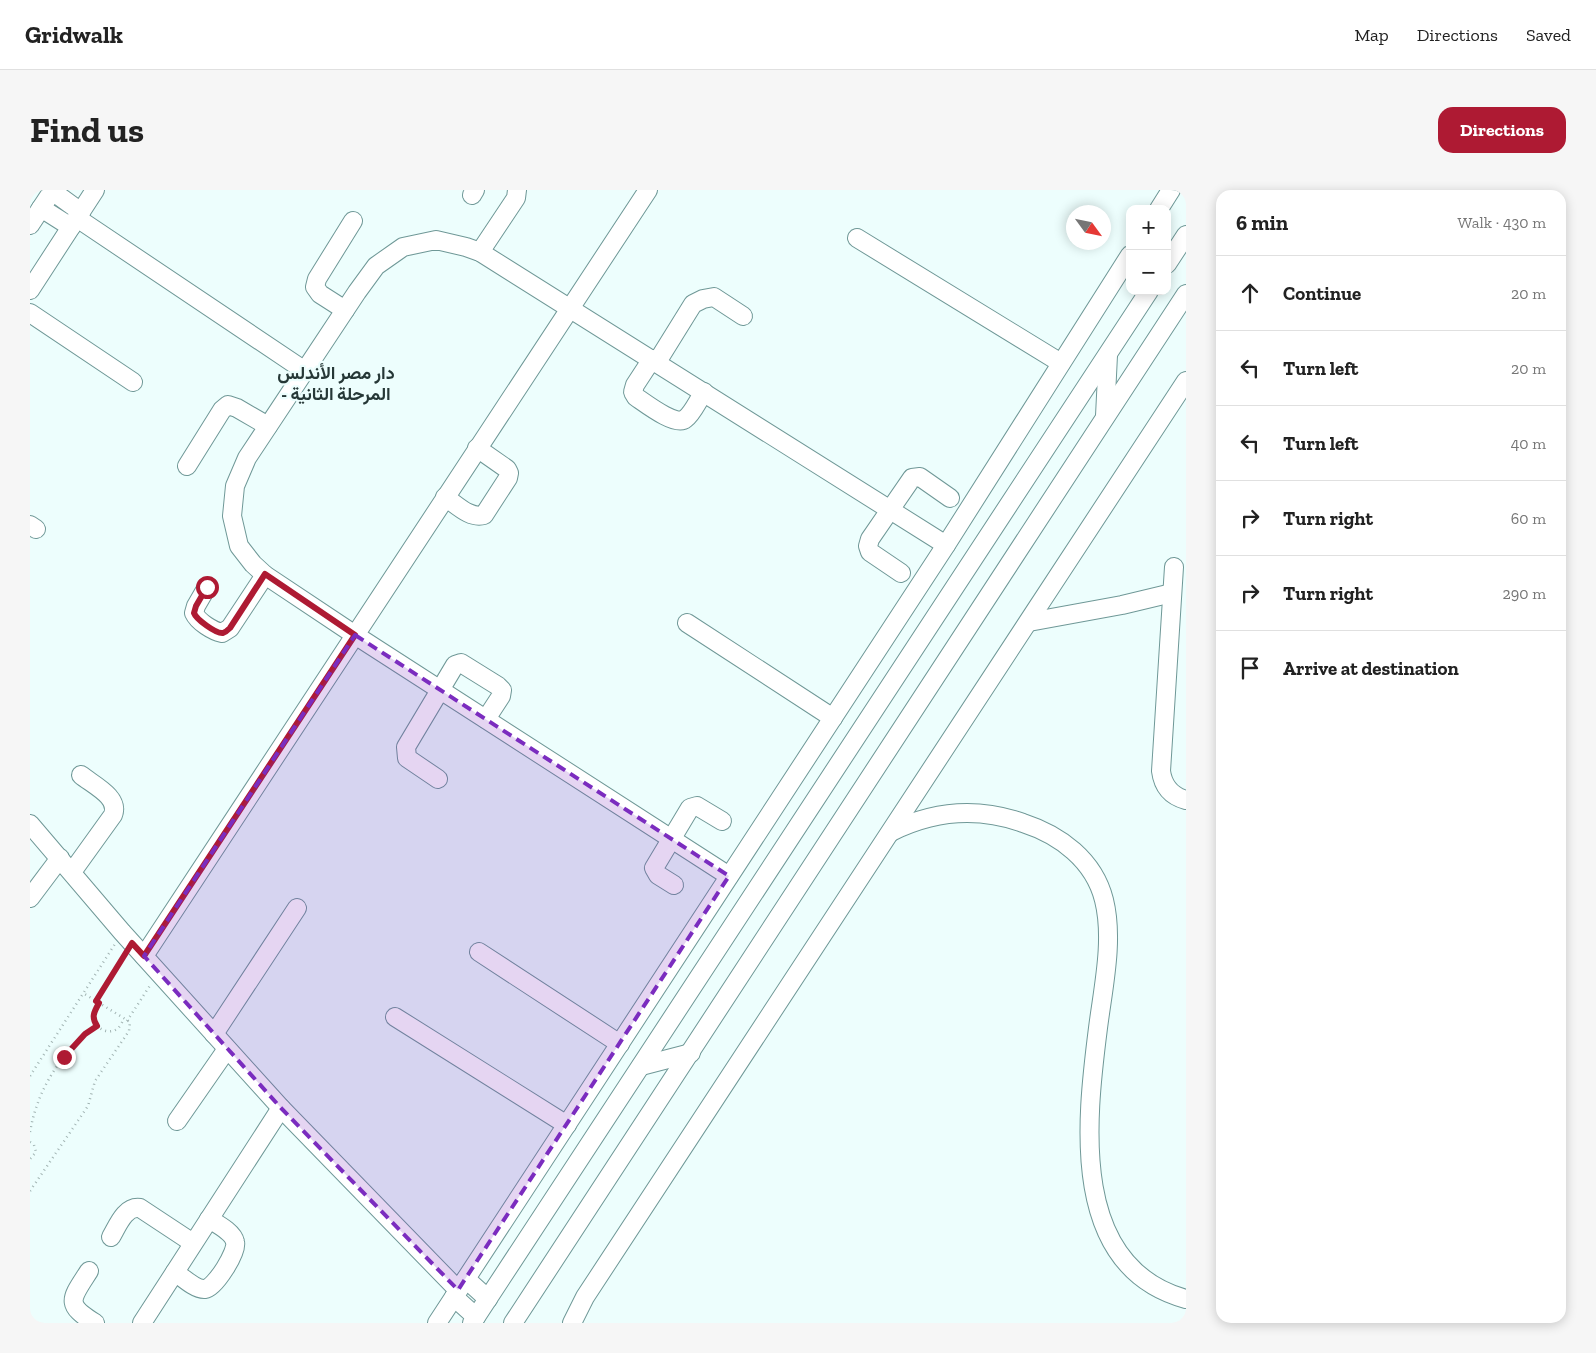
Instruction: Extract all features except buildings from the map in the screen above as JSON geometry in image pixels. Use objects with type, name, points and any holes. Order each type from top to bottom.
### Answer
[{"type":"street","points":[[30,290],[95,190]]},
{"type":"street","points":[[480,252],[516,198],[517,190]]},
{"type":"street","points":[[144,956],[648,190]]},
{"type":"street","points":[[1161,205],[1170,190]]},
{"type":"street","points":[[30,225],[52,191],[76,219]]},
{"type":"street","points":[[42,208],[76,219],[305,371]]},
{"type":"street","points":[[345,310],[320,294],[315,286],[317,279],[353,221]]},
{"type":"street","points":[[1171,258],[1186,235]]},
{"type":"street","points":[[856,238],[1061,363]]},
{"type":"street","points":[[729,876],[355,635],[253,564],[239,546],[232,516],[235,486],[247,458],[376,266],[403,247],[436,240],[480,252],[946,545]]},
{"type":"street","points":[[437,1323],[946,545],[1126,261]]},
{"type":"street","points":[[514,1323],[1186,294]]},
{"type":"street","points":[[474,1320],[1146,295]]},
{"type":"street","points":[[704,392],[686,419],[680,422],[672,420],[636,397],[633,392],[635,385],[654,361],[692,304],[714,297],[743,316]]},
{"type":"street","points":[[30,312],[133,382]]},
{"type":"street","points":[[1105,416],[1108,355]]},
{"type":"street","points":[[572,1323],[585,1297],[1186,381]]},
{"type":"street","points":[[187,466],[222,410],[228,405],[237,408],[268,426]]},
{"type":"street","points":[[445,497],[471,515],[476,517],[484,515],[509,474],[507,469],[477,448]]},
{"type":"street","points":[[901,573],[870,552],[868,542],[910,480],[914,477],[920,477],[950,498]]},
{"type":"street","points":[[1174,567],[1161,771],[1167,789],[1178,798],[1186,800]]},
{"type":"street","points":[[207,587],[194,613],[198,619],[222,633],[230,628],[265,574]]},
{"type":"street","points":[[1029,622],[1122,605],[1172,593]]},
{"type":"street","points":[[687,623],[833,718]]},
{"type":"street","points":[[438,779],[407,758],[406,747],[455,665],[461,662],[467,665],[502,690],[501,696],[486,719]]},
{"type":"street","points":[[72,872],[113,815],[115,808],[111,798],[82,775]]},
{"type":"street","points":[[674,885],[658,875],[654,868],[693,806],[697,806],[722,822]]},
{"type":"street","points":[[891,833],[913,822],[936,815],[961,813],[997,816],[1032,826],[1060,840],[1080,857],[1092,872],[1104,901],[1107,945],[1090,1103],[1090,1159],[1095,1193],[1102,1221],[1130,1268],[1150,1285],[1186,1299]]},
{"type":"street","points":[[30,824],[127,938],[281,1108],[459,1288],[474,1320]]},
{"type":"street","points":[[30,898],[60,858]]},
{"type":"street","points":[[214,1034],[297,908]]},
{"type":"street","points":[[479,952],[620,1044]]},
{"type":"street","points":[[395,1017],[567,1125]]},
{"type":"street","points":[[177,1121],[228,1049]]},
{"type":"street","points":[[641,1066],[691,1053]]},
{"type":"street","points":[[142,1323],[281,1108]]},
{"type":"street","points":[[111,1236],[127,1212],[135,1207],[140,1208],[194,1243]]},
{"type":"street","points":[[175,1272],[201,1289],[208,1288],[214,1284],[234,1253],[236,1243],[234,1238],[209,1219]]},
{"type":"street","points":[[89,1271],[76,1292],[74,1302],[79,1312],[96,1323]]},
{"type":"street","points":[[459,1288],[488,1299]]},
{"type":"path","points":[[30,1076],[83,993],[127,938]]},
{"type":"path","points":[[96,1001],[127,938]]},
{"type":"path","points":[[99,1003],[93,1013],[97,1026],[105,1031],[118,1028],[126,1020],[158,972]]},
{"type":"path","points":[[30,1191],[88,1106],[95,1081],[130,1031],[130,1022],[83,993]]},
{"type":"path","points":[[30,1132],[37,1104],[56,1068],[74,1045],[97,1026]]},
{"type":"path","points":[[30,1142],[34,1145],[36,1152],[30,1159]]},
{"type":"highlighted area","points":[[355,635],[729,876],[458,1290],[281,1108],[144,956]]},
{"type":"district","name":"دار مصر الأندلس - المرحلة الثانية","points":[[336,383]]},
{"type":"route","points":[[64,1057],[85,1034],[97,1026],[93,1013],[99,1003],[96,1001],[132,943],[144,956],[355,635],[265,574],[230,628],[222,633],[198,619],[194,613],[194,609],[207,587]]}]
